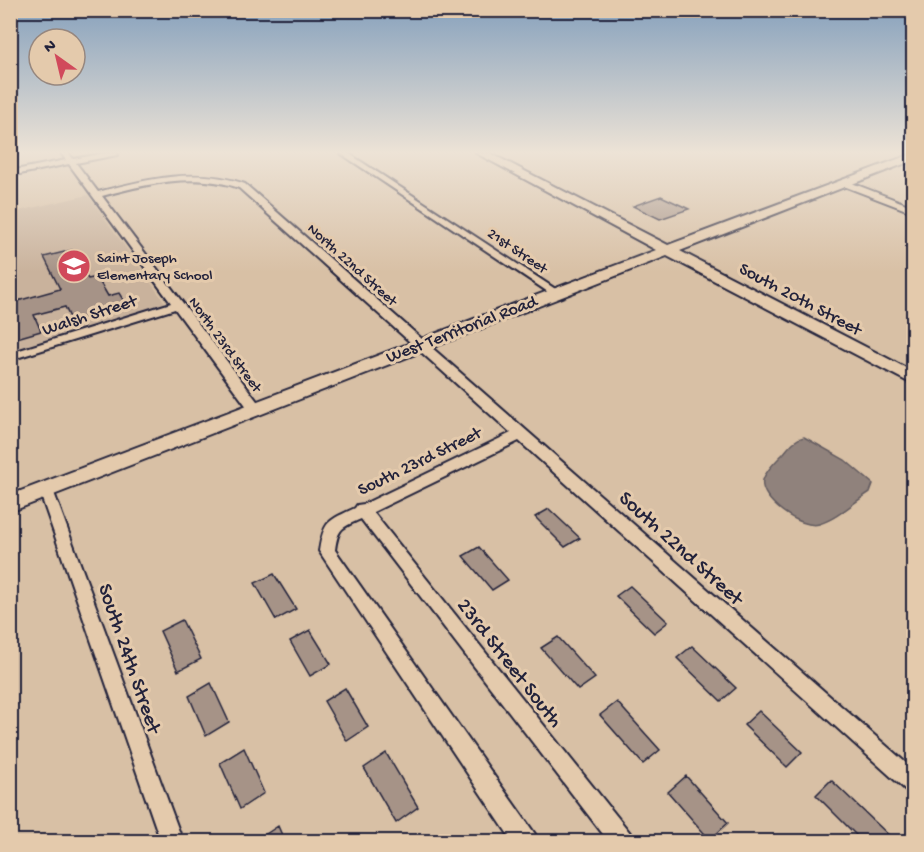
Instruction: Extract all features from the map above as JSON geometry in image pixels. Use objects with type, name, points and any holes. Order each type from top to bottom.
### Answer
[{"type":"street","name":"North 22nd Street","points":[[96,195],[105,193]]},
{"type":"street","name":"North 22nd Street","points":[[250,193],[421,344]]},
{"type":"street","name":"21st Street","points":[[404,193],[555,292]]},
{"type":"street","name":"South 20th Street","points":[[559,193],[914,380]]},
{"type":"street","name":"West Territorial Road","points":[[10,504],[555,292],[819,193]]},
{"type":"street","points":[[869,193],[914,210]]},
{"type":"street","name":"North 23rd Street","points":[[96,195],[255,408]]},
{"type":"street","name":"Walsh Street","points":[[10,357],[179,304]]},
{"type":"street","name":"South 22nd Street","points":[[421,344],[914,784]]},
{"type":"street","name":"South 23rd Street","points":[[520,434],[336,524],[330,531],[327,551],[527,842]]},
{"type":"street","name":"South 24th Street","points":[[46,490],[172,842]]},
{"type":"street","name":"23rd Street South","points":[[363,509],[623,842]]},
{"type":"shaded area","name":"Saint Joseph Elementary School","points":[[88,195],[166,304],[11,352],[10,213]]},
{"type":"shaded area","points":[[804,437],[845,460],[873,484],[870,492],[839,514],[826,522],[812,525],[792,518],[774,504],[763,488],[764,476],[769,469],[792,444]]},
{"type":"building","points":[[661,196],[689,209],[660,219],[633,206]]},
{"type":"building","points":[[72,250],[88,279],[97,277],[108,296],[119,293],[127,306],[72,322],[65,307],[34,315],[41,331],[10,340],[10,303],[60,289],[44,257]]},
{"type":"building","points":[[549,509],[580,538],[565,547],[535,517]]},
{"type":"building","points":[[479,547],[508,580],[492,590],[463,556]]},
{"type":"building","points":[[274,574],[296,609],[276,620],[255,583]]},
{"type":"building","points":[[630,586],[668,622],[654,633],[616,596]]},
{"type":"building","points":[[182,620],[201,659],[178,671],[160,631]]},
{"type":"building","points":[[310,630],[331,664],[310,676],[290,641]]},
{"type":"building","points":[[558,637],[595,678],[578,690],[541,648]]},
{"type":"building","points":[[692,646],[736,688],[721,701],[677,658]]},
{"type":"building","points":[[211,683],[229,722],[206,736],[189,696]]},
{"type":"building","points":[[345,688],[368,727],[347,741],[324,701]]},
{"type":"building","points":[[617,702],[660,750],[643,764],[600,715]]},
{"type":"building","points":[[759,711],[802,752],[787,767],[744,725]]},
{"type":"building","points":[[244,748],[264,793],[240,809],[220,763]]},
{"type":"building","points":[[386,753],[418,807],[396,823],[364,768]]},
{"type":"building","points":[[686,776],[728,823],[710,840],[668,792]]},
{"type":"building","points":[[831,780],[896,842],[863,842],[816,795]]},
{"type":"building","points":[[278,826],[285,842],[254,842]]},
{"type":"place","name":"Saint Joseph Elementary School","points":[[74,266]]}]
